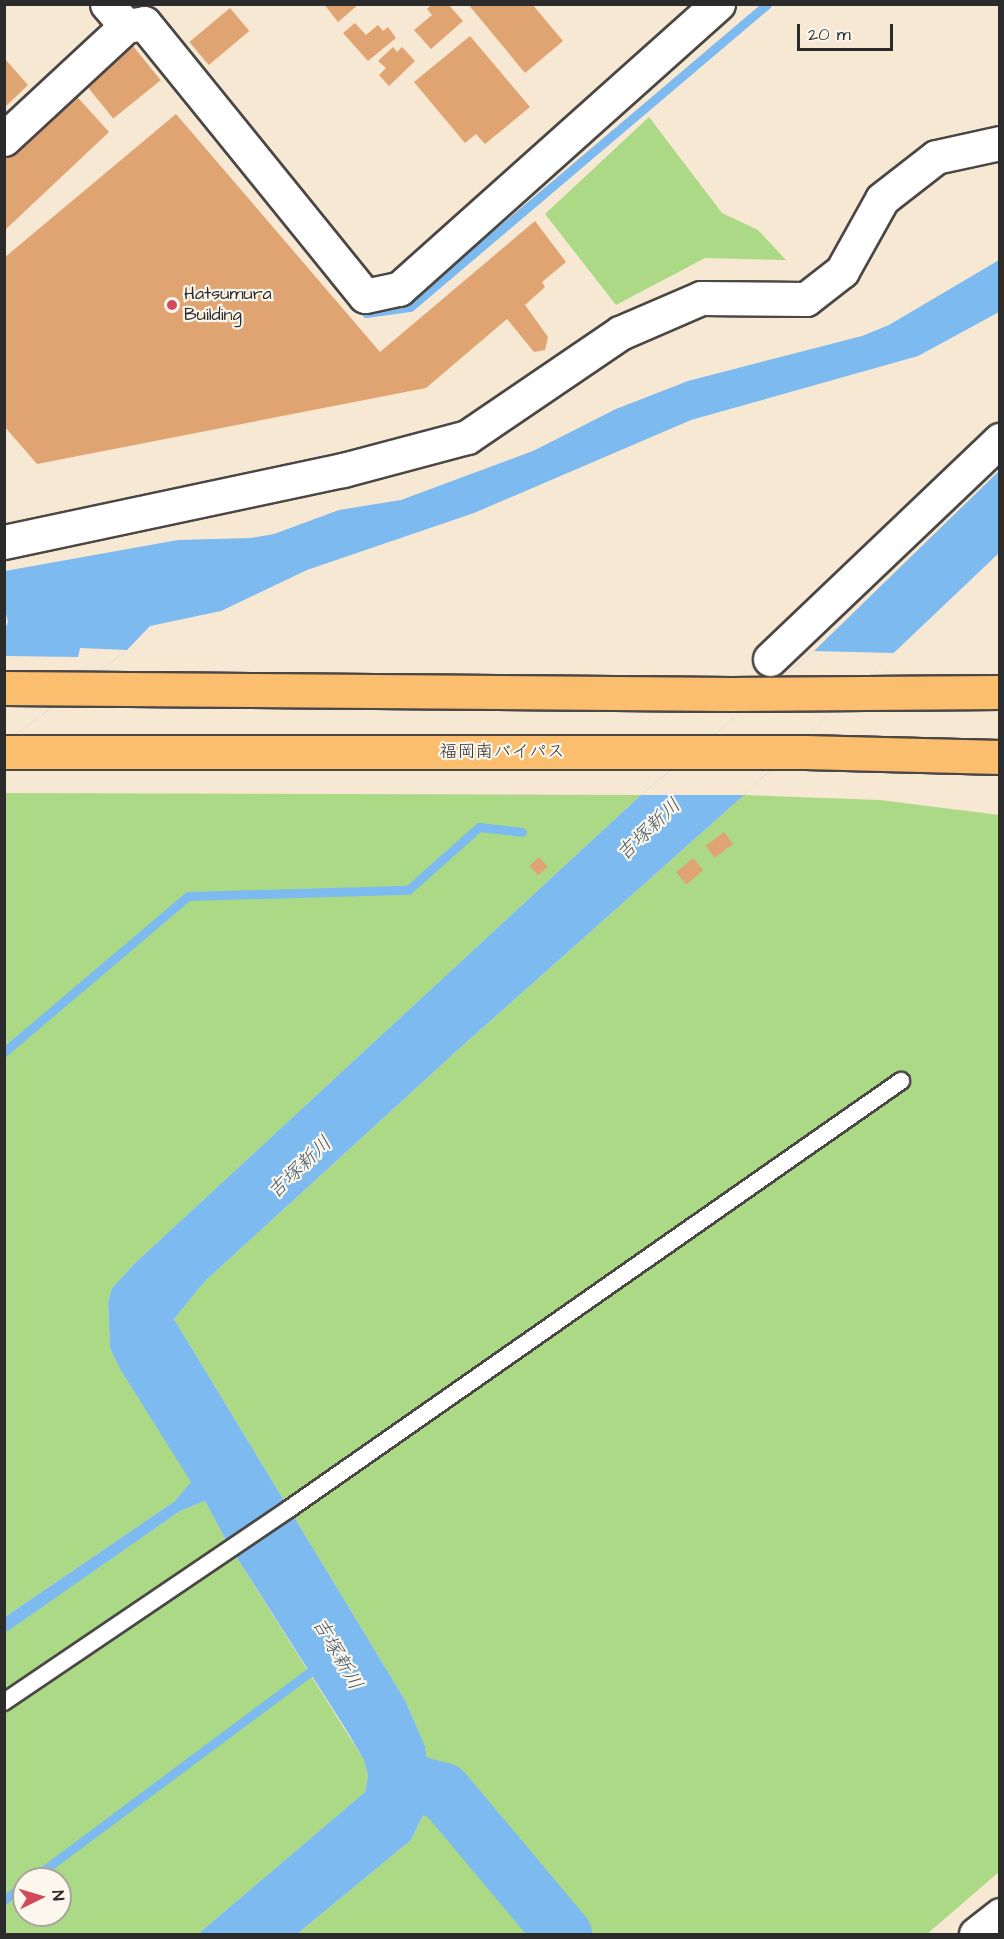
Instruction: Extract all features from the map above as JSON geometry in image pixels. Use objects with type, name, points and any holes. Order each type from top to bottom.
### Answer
[{"type":"highway","points":[[4,688],[731,694],[874,691],[999,692]]},
{"type":"highway","name":"福岡南バイパス","points":[[4,752],[805,752],[999,757]]},
{"type":"street","points":[[4,140],[116,15],[144,23],[365,296],[399,289],[718,4]]},
{"type":"street","points":[[6,538],[343,470],[467,437],[620,333],[701,298],[806,299],[842,271],[882,199],[936,157],[999,143]]},
{"type":"street","points":[[770,659],[999,440]]},
{"type":"street","points":[[976,1935],[999,1915]]},
{"type":"lane","points":[[4,1702],[231,1546],[289,1509],[901,1081]]},
{"type":"green space","points":[[649,117],[722,213],[758,230],[786,260],[705,258],[616,305],[545,214]]},
{"type":"green space","points":[[5,793],[641,795],[134,1264],[112,1288],[108,1302],[110,1348],[120,1369],[192,1482],[175,1501],[5,1617]]},
{"type":"green space","points":[[744,795],[880,800],[999,815],[999,1872],[927,1934],[297,1934],[411,1840],[428,1805],[431,1787],[425,1746],[405,1700],[174,1319],[205,1281],[461,1047]]},
{"type":"green space","points":[[205,1501],[227,1542],[364,1760],[368,1776],[365,1792],[198,1934],[5,1934],[4,1633],[180,1511]]},
{"type":"water","points":[[999,260],[999,312],[918,356],[691,420],[474,513],[307,570],[221,611],[150,626],[127,650],[5,743],[4,631],[8,622],[5,610],[5,571],[178,540],[251,538],[274,534],[339,510],[401,500],[533,451],[616,409],[688,381],[862,336],[889,325]]},
{"type":"water","name":"吉塚新川","points":[[999,471],[999,553],[744,795],[461,1047],[205,1281],[174,1319],[405,1700],[425,1746],[431,1787],[428,1805],[411,1840],[297,1934],[198,1934],[365,1792],[368,1776],[364,1760],[347,1731],[227,1542],[205,1501],[180,1511],[5,1633],[5,1617],[175,1501],[191,1482],[120,1369],[110,1348],[108,1302],[112,1288],[134,1264],[641,795],[814,651]]},
{"type":"water","points":[[467,1812],[569,1934],[555,1934],[459,1821]]},
{"type":"pier","points":[[80,648],[127,650],[5,743],[5,656],[78,657]]},
{"type":"pier","points":[[814,651],[894,653],[744,795],[641,795]]},
{"type":"building","points":[[324,4],[359,4],[338,22]]},
{"type":"building","points":[[432,4],[448,4],[463,21],[431,49],[414,30],[432,15],[427,9]]},
{"type":"building","points":[[468,4],[532,4],[563,41],[525,73]]},
{"type":"building","points":[[230,8],[249,31],[209,65],[189,42]]},
{"type":"building","points":[[355,23],[366,35],[378,25],[383,31],[388,27],[396,38],[368,61],[343,33]]},
{"type":"building","points":[[470,36],[530,107],[485,144],[476,134],[465,143],[414,82]]},
{"type":"building","points":[[133,46],[161,80],[113,119],[86,84]]},
{"type":"building","points":[[393,47],[397,52],[402,47],[415,61],[389,86],[379,75],[386,68],[378,61]]},
{"type":"building","points":[[5,59],[28,85],[5,107]]},
{"type":"building","points":[[70,89],[109,132],[5,230],[5,145]]},
{"type":"building","name":"Hatsumura Building","points":[[176,114],[380,352],[535,221],[566,262],[542,282],[545,287],[525,305],[548,337],[545,350],[534,352],[507,319],[426,388],[37,464],[4,426],[4,258]]},
{"type":"building","points":[[724,832],[733,844],[715,858],[706,846]]},
{"type":"building","points":[[539,857],[548,867],[538,875],[529,866]]},
{"type":"building","points":[[693,858],[703,870],[686,884],[676,872]]},
{"type":"waterway","points":[[366,313],[410,307],[767,4]]},
{"type":"waterway","points":[[4,1052],[188,896],[408,890],[479,827],[522,832]]},
{"type":"waterway","name":"吉塚新川","points":[[48,1867],[319,1665]]},
{"type":"waterway","points":[[423,1778],[460,1810],[472,1824]]},
{"type":"waterway","points":[[403,1780],[443,1791],[563,1934]]},
{"type":"waterway","points":[[4,1900],[12,1894]]},
{"type":"place","name":"Hatsumura Building","points":[[172,305]]}]
